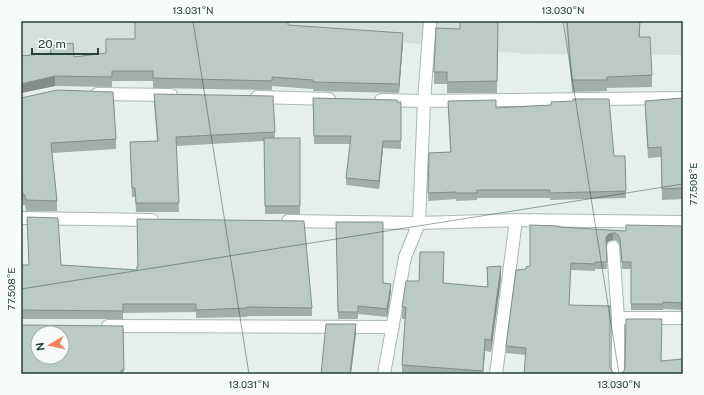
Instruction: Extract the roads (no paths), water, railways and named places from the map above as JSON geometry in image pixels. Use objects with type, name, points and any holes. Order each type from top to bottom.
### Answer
[{"type":"street","points":[[384,374],[405,257],[418,223],[424,101],[430,21]]},
{"type":"street","points":[[87,93],[181,95]]},
{"type":"street","points":[[244,97],[338,99]]},
{"type":"street","points":[[370,100],[424,101],[683,98]]},
{"type":"street","points":[[21,218],[164,220]]},
{"type":"street","points":[[496,374],[516,220]]},
{"type":"street","points":[[275,221],[418,223],[516,220],[683,222]]},
{"type":"street","points":[[613,247],[618,318],[618,374]]},
{"type":"street","points":[[618,318],[683,318]]},
{"type":"street","points":[[100,326],[393,327]]}]
